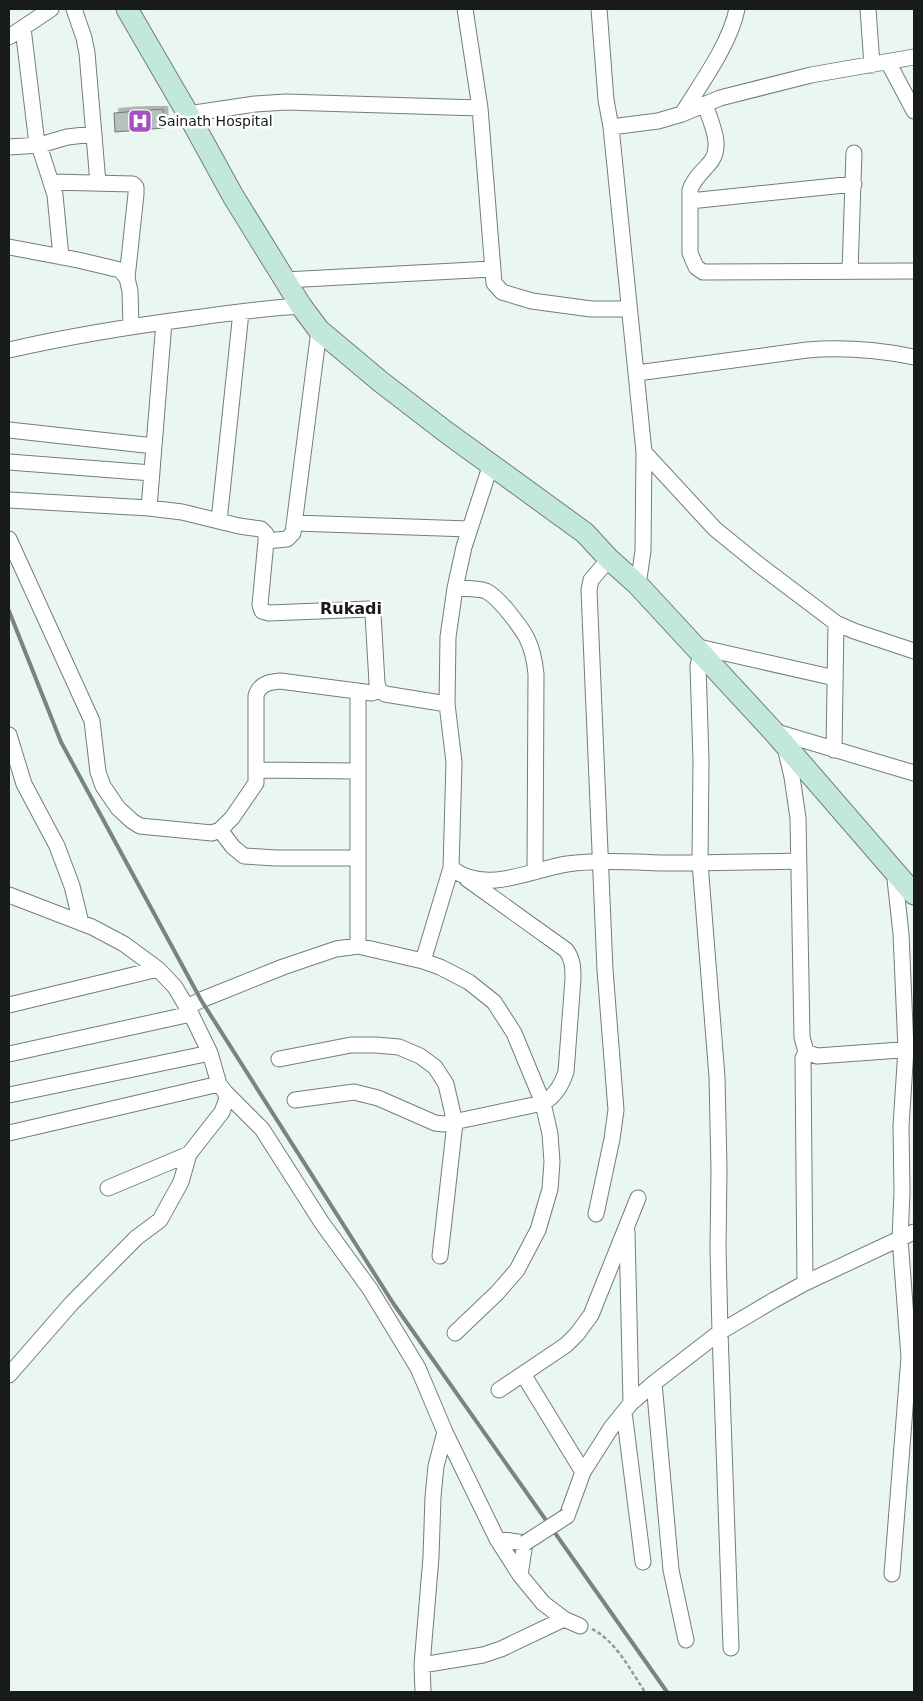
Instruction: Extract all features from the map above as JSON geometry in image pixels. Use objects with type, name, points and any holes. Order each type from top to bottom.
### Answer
[{"type":"street","points":[[9,37],[52,9]]},
{"type":"street","points":[[74,9],[87,53],[98,182]]},
{"type":"street","points":[[127,9],[233,196],[301,306],[319,330],[381,382],[585,533],[608,559],[638,585],[698,649],[778,737],[914,894]]},
{"type":"street","points":[[465,9],[480,108],[494,282],[502,292],[532,301],[592,309],[629,309]]},
{"type":"street","points":[[599,9],[606,100],[611,127],[644,452],[643,551],[638,585]]},
{"type":"street","points":[[682,114],[725,42],[735,22],[737,9]]},
{"type":"street","points":[[868,9],[872,65]]},
{"type":"street","points":[[23,28],[36,136],[57,206],[61,257]]},
{"type":"street","points":[[611,127],[658,120],[682,114],[720,98],[811,75],[914,57]]},
{"type":"street","points":[[888,62],[914,111]]},
{"type":"street","points":[[188,114],[255,104],[286,102],[480,108]]},
{"type":"street","points":[[705,104],[717,145],[712,161],[692,183],[690,190],[690,253],[696,267],[703,272],[914,271]]},
{"type":"street","points":[[9,147],[40,145],[67,137],[94,134]]},
{"type":"street","points":[[850,271],[854,153]]},
{"type":"street","points":[[51,182],[128,183],[136,187],[127,278],[130,291],[131,326]]},
{"type":"street","points":[[690,201],[854,184]]},
{"type":"street","points":[[9,247],[112,267],[120,270],[127,278]]},
{"type":"street","points":[[285,280],[492,269]]},
{"type":"street","points":[[9,350],[72,336],[131,326],[301,306]]},
{"type":"street","points":[[219,520],[241,312]]},
{"type":"street","points":[[149,508],[164,322]]},
{"type":"street","points":[[266,541],[288,539],[291,537],[296,524],[319,330]]},
{"type":"street","points":[[637,373],[832,348],[892,352],[914,357]]},
{"type":"street","points":[[9,430],[154,446]]},
{"type":"street","points":[[644,452],[715,529],[836,623],[914,651]]},
{"type":"street","points":[[9,462],[152,473]]},
{"type":"street","points":[[423,961],[451,868],[454,762],[447,704],[448,637],[455,588],[464,547],[491,464]]},
{"type":"street","points":[[9,500],[149,508],[182,512],[238,526],[261,529],[266,534],[260,605],[262,611],[370,609],[373,614],[379,690],[386,694],[447,704]]},
{"type":"street","points":[[296,524],[469,529]]},
{"type":"street","points":[[9,539],[89,712],[94,731],[94,747],[98,772],[103,786],[111,799],[132,821],[140,826],[212,833],[220,830],[232,818],[256,783],[256,696],[257,691],[262,686],[280,681],[372,693],[379,690]]},
{"type":"street","points":[[596,1214],[612,1139],[616,1110],[605,970],[589,590],[591,580],[608,559]]},
{"type":"street","points":[[455,588],[483,590],[492,594],[525,632],[535,658],[535,872]]},
{"type":"street","points":[[834,750],[836,623]]},
{"type":"street","points":[[698,649],[835,678]]},
{"type":"street","points":[[698,649],[701,760],[700,863],[717,1077],[718,1248],[730,1648]]},
{"type":"street","points":[[358,691],[358,946]]},
{"type":"street","points":[[9,735],[24,784],[56,846],[72,886],[80,923]]},
{"type":"street","points":[[778,737],[834,750],[914,773]]},
{"type":"street","points":[[778,737],[792,777],[798,818],[802,1037],[806,1052],[803,1058],[805,1283]]},
{"type":"street","points":[[257,770],[358,771]]},
{"type":"street","points":[[220,830],[233,847],[244,856],[358,858]]},
{"type":"street","points":[[464,876],[488,880],[516,878],[567,864],[798,861]]},
{"type":"street","points":[[294,1100],[354,1092],[378,1098],[435,1123],[455,1123],[543,1103],[552,1098],[566,1072],[573,979],[571,957],[566,950],[451,868]]},
{"type":"street","points":[[892,1574],[912,1357],[900,1239],[902,1126],[910,1049],[894,870]]},
{"type":"street","points":[[9,895],[80,923],[124,944],[158,969],[175,987],[189,1010],[210,1053],[227,1098],[222,1112],[189,1154],[182,1182],[160,1220],[136,1238],[71,1304],[9,1375]]},
{"type":"street","points":[[9,1054],[189,1010],[201,1000],[283,967],[336,949],[358,946],[423,961],[440,967],[468,982],[494,1002],[514,1033],[543,1103],[550,1134],[552,1162],[550,1189],[538,1230],[517,1270],[497,1293],[455,1333]]},
{"type":"street","points":[[9,1005],[158,969]]},
{"type":"street","points":[[279,1059],[351,1045],[376,1045],[399,1047],[420,1056],[435,1067],[446,1084],[455,1123],[440,1256]]},
{"type":"street","points":[[806,1052],[817,1056],[910,1049]]},
{"type":"street","points":[[9,1094],[210,1053]]},
{"type":"street","points":[[9,1133],[222,1088]]},
{"type":"street","points":[[222,1088],[262,1129],[322,1224],[370,1289],[418,1368],[445,1432],[497,1539],[520,1575],[543,1603],[564,1619],[580,1626]]},
{"type":"street","points":[[108,1188],[189,1154]]},
{"type":"street","points":[[499,1390],[566,1345],[591,1315],[638,1198]]},
{"type":"street","points":[[627,1226],[627,1408],[643,1562]]},
{"type":"street","points":[[497,1539],[525,1543],[567,1516],[583,1472],[627,1408],[654,1383],[720,1332],[805,1283],[914,1232]]},
{"type":"street","points":[[523,1374],[583,1472]]},
{"type":"street","points":[[654,1383],[671,1570],[686,1640]]},
{"type":"street","points":[[423,1692],[422,1664],[431,1557],[433,1497],[436,1466],[445,1432]]},
{"type":"street","points":[[520,1575],[525,1543]]},
{"type":"street","points":[[422,1664],[483,1655],[502,1650],[564,1619]]},
{"type":"path","points":[[580,1626],[602,1634],[610,1642],[645,1692]]},
{"type":"building","points":[[163,109],[164,128],[115,132],[114,113]]},
{"type":"railway","points":[[9,611],[61,742],[201,1000],[393,1303],[667,1692]]},
{"type":"place","name":"Sainath Hospital","points":[[140,121]]},
{"type":"district","name":"Rukadi","points":[[351,608]]}]
